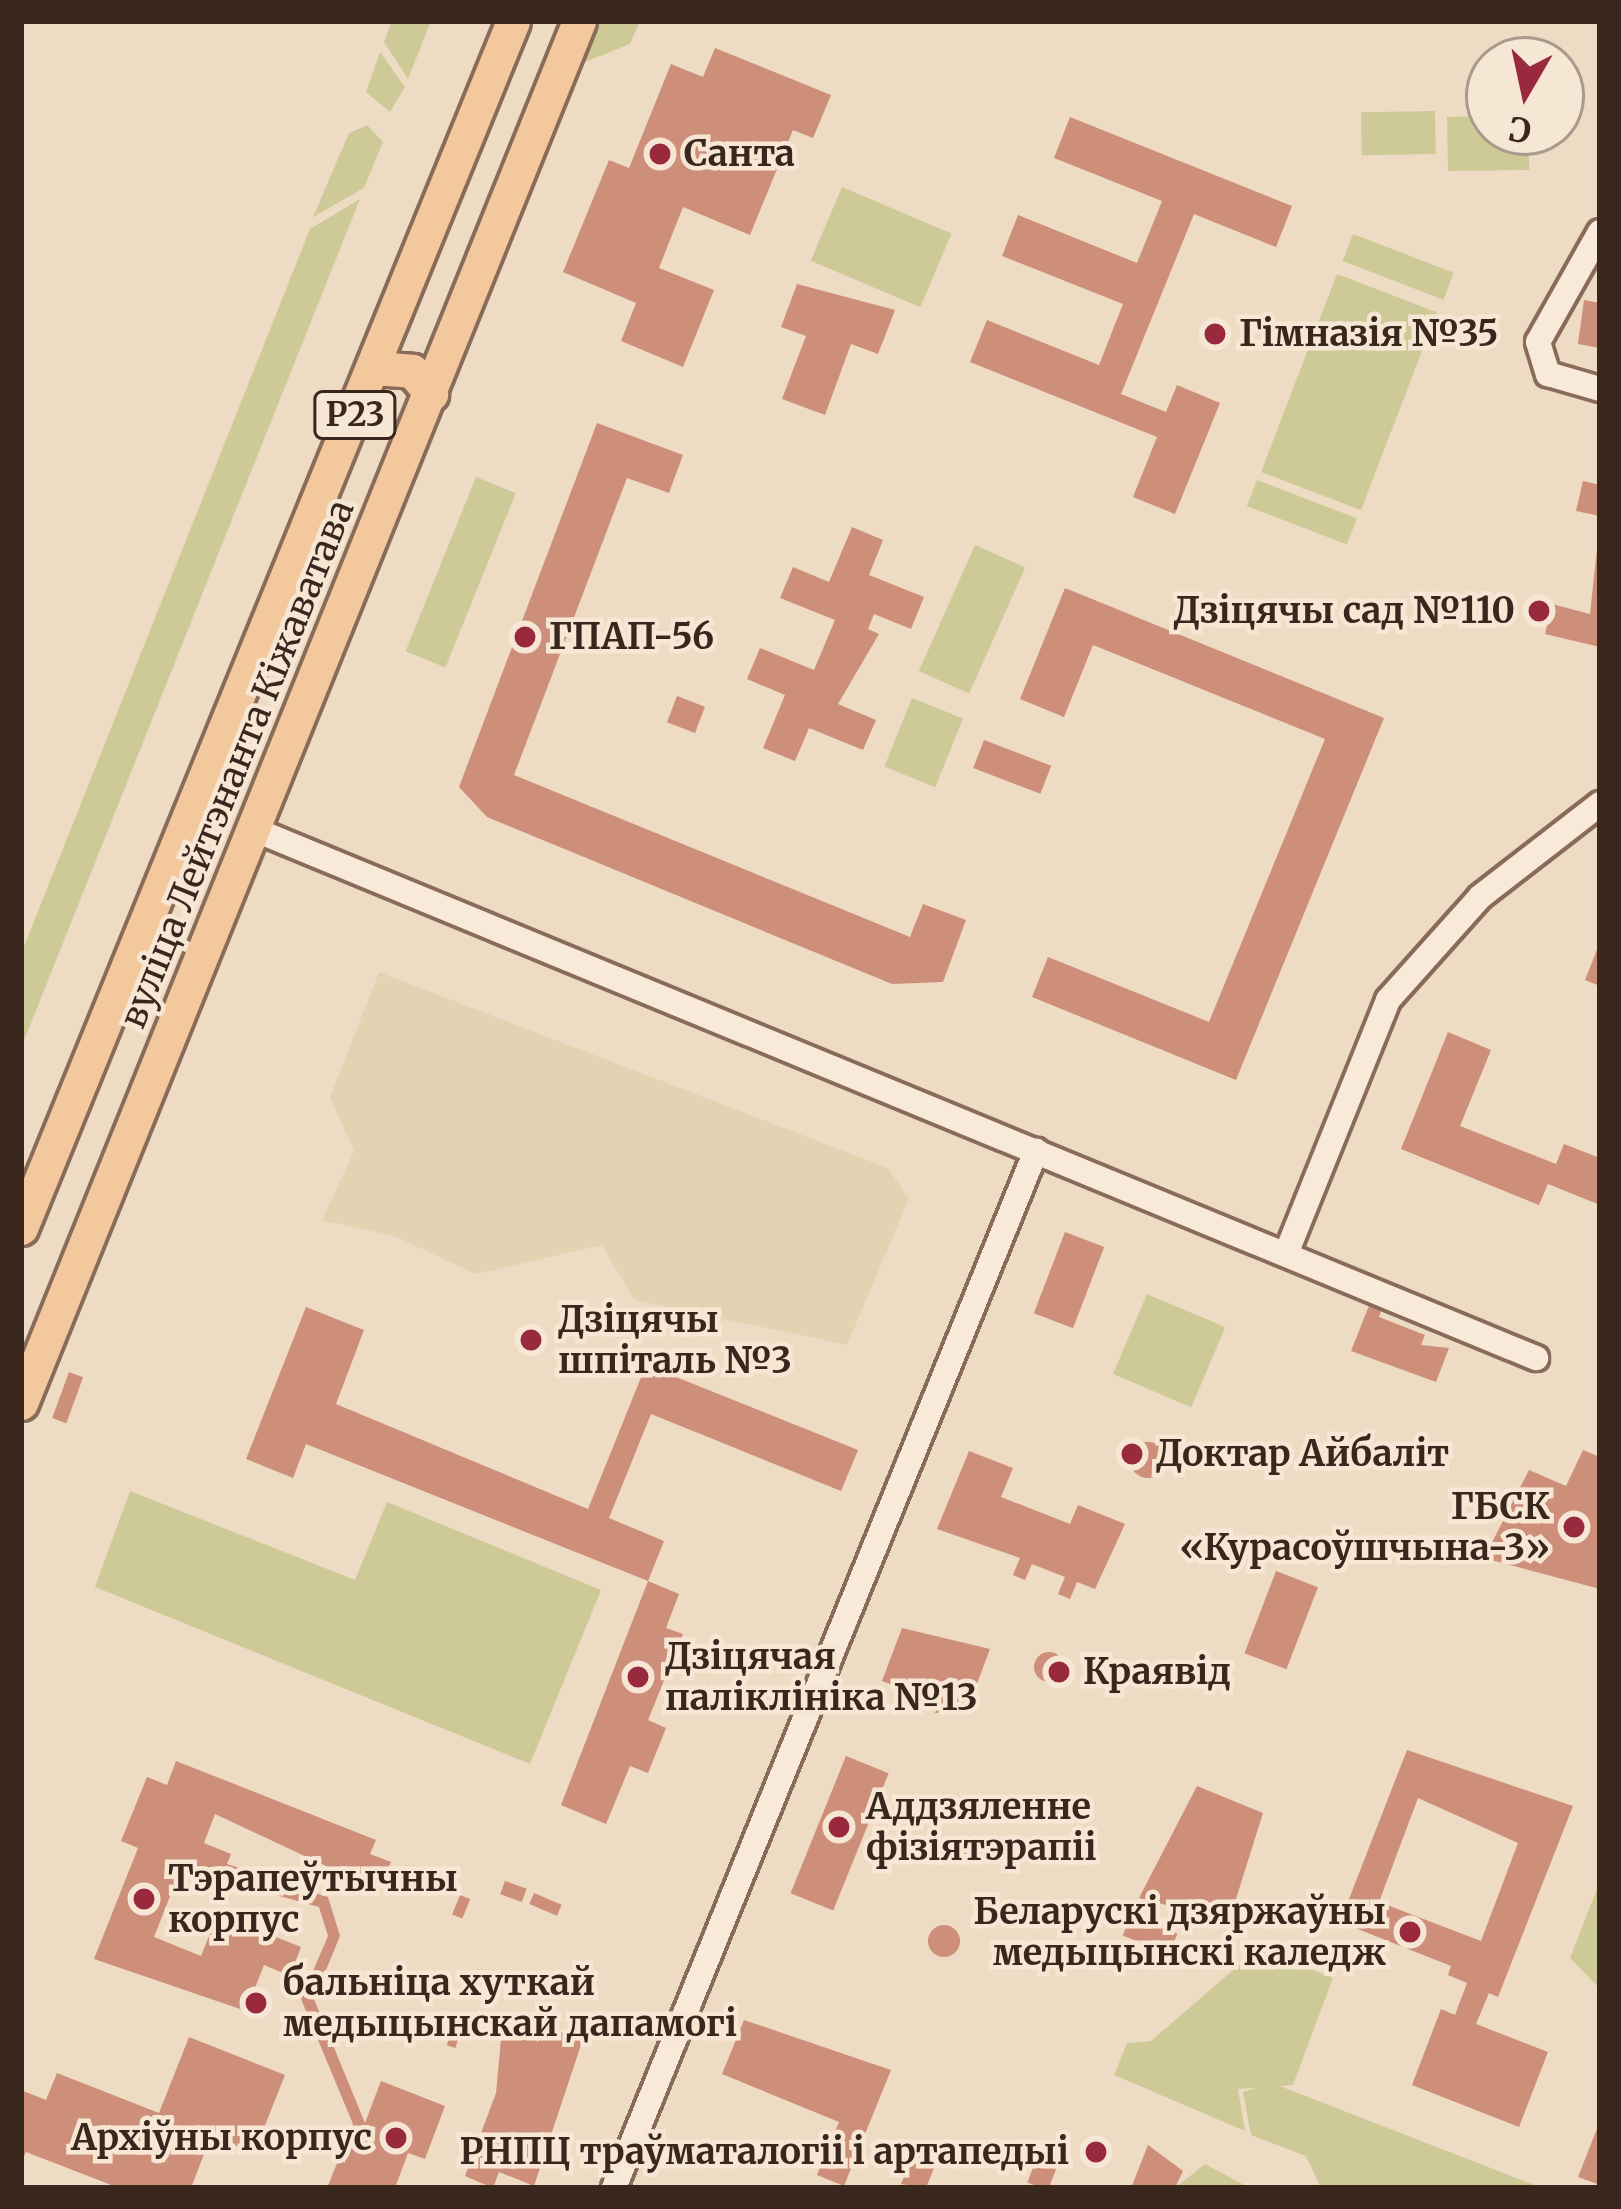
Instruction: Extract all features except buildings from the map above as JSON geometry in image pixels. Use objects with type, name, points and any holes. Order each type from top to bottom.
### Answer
[{"type":"main road","name":"вуліца Лейтэнанта Кіжаватава","points":[[21,1228],[513,21]]},
{"type":"main road","name":"вуліца Лейтэнанта Кіжаватава","points":[[21,1403],[579,21]]},
{"type":"main road","points":[[373,368],[412,370],[431,394]]},
{"type":"main road","points":[[143,938],[165,965],[202,953]]},
{"type":"street","points":[[1600,232],[1538,342],[1548,374],[1600,388]]},
{"type":"street","points":[[1286,1254],[1388,1000],[1464,912],[1600,804]]},
{"type":"street","points":[[253,830],[1536,1358]]},
{"type":"street","points":[[614,2188],[1036,1151]]},
{"type":"shaded area","points":[[392,21],[431,21],[408,79],[384,42]]},
{"type":"shaded area","points":[[597,21],[640,21],[630,44],[580,64]]},
{"type":"shaded area","points":[[380,52],[405,87],[390,112],[366,92]]},
{"type":"shaded area","points":[[1435,111],[1436,154],[1362,155],[1361,112]]},
{"type":"shaded area","points":[[1447,117],[1465,117],[1465,156],[1529,156],[1529,170],[1448,171]]},
{"type":"shaded area","points":[[367,125],[383,142],[364,188],[313,217],[349,133]]},
{"type":"shaded area","points":[[842,187],[952,233],[920,307],[811,261]]},
{"type":"shaded area","points":[[360,199],[21,1048],[21,954],[310,229]]},
{"type":"shaded area","points":[[1353,234],[1454,273],[1443,300],[1343,261]]},
{"type":"shaded area","points":[[1337,274],[1437,312],[1361,510],[1261,472]]},
{"type":"shaded area","points":[[476,477],[516,493],[445,667],[406,651]]},
{"type":"shaded area","points":[[1257,480],[1357,518],[1347,544],[1247,506]]},
{"type":"shaded area","points":[[975,545],[1025,567],[969,693],[919,671]]},
{"type":"shaded area","points":[[912,698],[963,719],[935,787],[884,767]]},
{"type":"shaded area","points":[[379,972],[888,1168],[909,1199],[847,1345],[634,1300],[602,1245],[476,1274],[394,1236],[322,1220],[354,1151],[330,1097]]},
{"type":"shaded area","points":[[1147,1294],[1225,1327],[1191,1407],[1113,1374]]},
{"type":"shaded area","points":[[130,1491],[355,1580],[387,1502],[601,1590],[530,1764],[95,1587]]},
{"type":"shaded area","points":[[1600,1881],[1600,1989],[1570,1958]]},
{"type":"shaded area","points":[[1261,1946],[1295,1947],[1290,1960],[1333,1978],[1293,2085],[1238,2089],[1245,2131],[1114,2075],[1127,2043],[1151,2041]]},
{"type":"shaded area","points":[[1272,2083],[1542,2188],[1321,2188],[1306,2156],[1251,2135],[1243,2092]]},
{"type":"shaded area","points":[[1205,2164],[1250,2188],[1175,2188]]},
{"type":"place","name":"Санта","points":[[660,154]]},
{"type":"place","name":"Гімназія №35","points":[[1215,334]]},
{"type":"place","name":"Дзіцячы сад №110","points":[[1539,611]]},
{"type":"place","name":"ГПАП-56","points":[[525,637]]},
{"type":"place","name":"Дзіцячы шпіталь №3","points":[[531,1340]]},
{"type":"place","name":"Доктар Айбаліт","points":[[1132,1454]]},
{"type":"place","name":"ГБСК «Курасоўшчына-3»","points":[[1574,1527]]},
{"type":"place","name":"Краявід","points":[[1059,1672]]},
{"type":"place","name":"Дзіцячая паліклініка №13","points":[[638,1677]]},
{"type":"place","name":"Аддзяленне фізіятэрапіі","points":[[839,1827]]},
{"type":"place","name":"Тэрапеўтычны корпус","points":[[144,1899]]},
{"type":"place","name":"Беларускі дзяржаўны медыцынскі каледж","points":[[1410,1932]]},
{"type":"place","name":"бальніца хуткай медыцынскай дапамогі","points":[[256,2003]]},
{"type":"place","name":"Архіўны корпус","points":[[396,2138]]},
{"type":"place","name":"РНПЦ траўматалогіі і артапедыі","points":[[1096,2152]]}]
